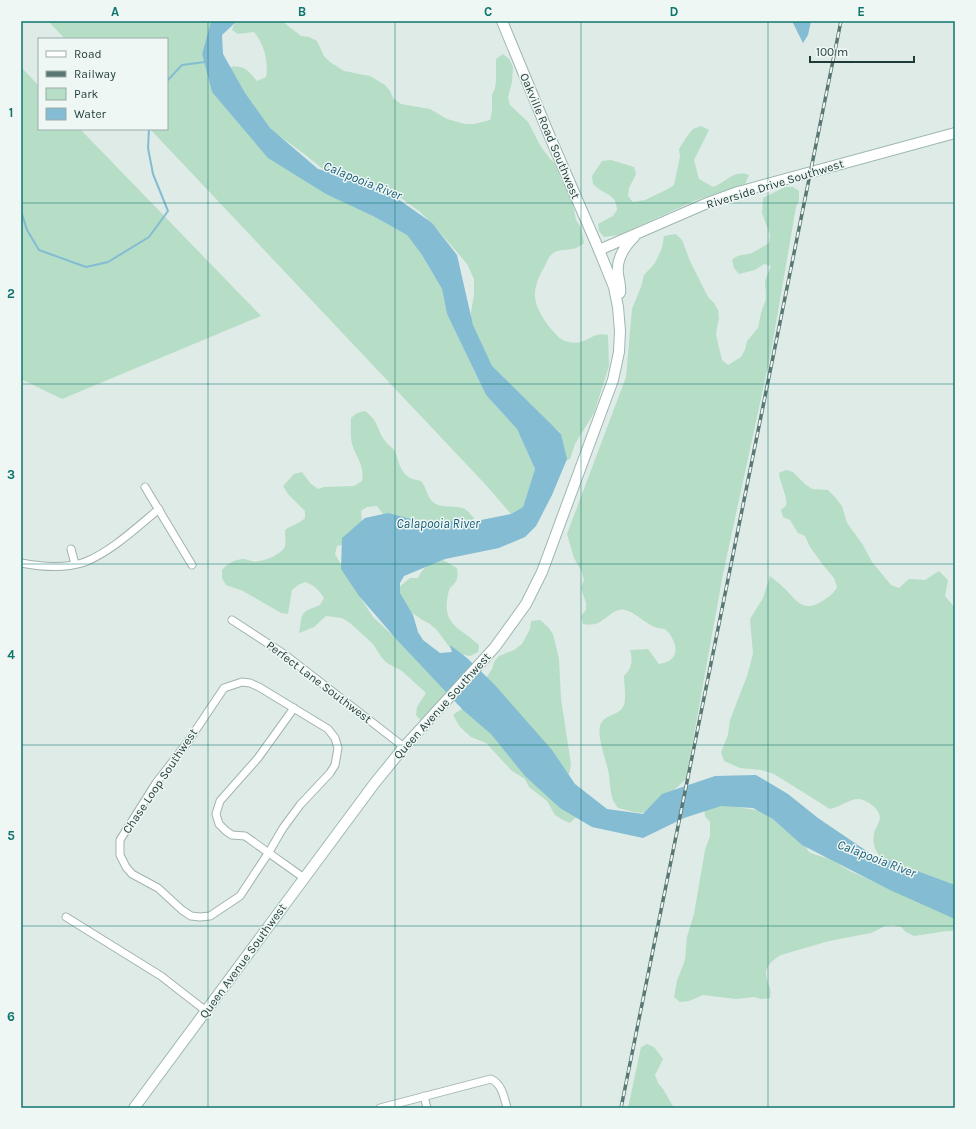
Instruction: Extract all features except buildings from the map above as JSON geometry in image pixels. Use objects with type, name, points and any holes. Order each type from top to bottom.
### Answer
[{"type":"main road","name":"Oakville Road Southwest","points":[[502,21],[599,250]]},
{"type":"main road","name":"Riverside Drive Southwest","points":[[599,250],[705,204],[738,192],[955,133]]},
{"type":"main road","points":[[618,307],[621,289],[617,272],[619,257],[627,244],[638,233]]},
{"type":"main road","name":"Queen Avenue Southwest","points":[[134,1108],[365,795],[404,747],[486,658],[509,630],[526,604],[537,583],[595,429],[613,380],[619,352],[620,331],[618,307],[614,287],[599,250]]},
{"type":"street","points":[[145,487],[192,565]]},
{"type":"street","points":[[21,563],[49,567],[64,567],[85,562],[106,551],[159,509]]},
{"type":"street","points":[[71,549],[75,564]]},
{"type":"street","name":"Perfect Lane Southwest","points":[[232,620],[284,654],[404,747]]},
{"type":"street","name":"Chase Loop Southwest","points":[[242,682],[250,683],[294,708],[328,729],[335,738],[338,748],[335,765],[300,805],[283,828],[240,896],[210,916],[191,916],[158,888],[132,874],[126,867],[120,855],[120,840],[156,783],[224,688],[242,682]]},
{"type":"street","points":[[294,708],[258,758],[220,801],[216,814],[219,824],[226,831],[232,835],[245,836],[304,878]]},
{"type":"street","points":[[66,917],[161,976],[206,1011]]},
{"type":"street","points":[[380,1108],[491,1080],[499,1084],[507,1108]]},
{"type":"street","points":[[424,1096],[427,1108]]},
{"type":"green space","points":[[48,21],[211,21],[202,54],[212,92],[373,216],[407,235],[422,255],[442,289],[447,314],[486,395],[517,429],[535,469],[523,507],[511,514],[485,484],[151,130],[168,130],[168,38],[64,38]]},
{"type":"green space","points":[[235,21],[282,21],[301,36],[309,37],[317,41],[324,56],[344,71],[370,76],[385,85],[393,98],[401,104],[430,109],[447,119],[465,124],[474,124],[490,120],[492,111],[492,95],[496,81],[496,59],[503,54],[509,59],[513,67],[512,82],[508,97],[510,105],[528,122],[541,147],[557,165],[561,180],[570,190],[576,220],[581,228],[584,243],[576,248],[557,251],[550,256],[540,275],[535,291],[537,306],[551,329],[565,341],[578,343],[599,334],[608,335],[609,366],[594,413],[575,444],[570,459],[563,462],[562,455],[564,447],[560,432],[554,427],[540,420],[489,364],[470,318],[474,295],[474,279],[467,264],[436,228],[419,211],[390,190],[379,185],[356,182],[324,170],[256,117],[230,67],[243,68],[257,81],[266,77],[267,65],[265,53],[261,42],[254,32],[238,34],[232,30]]},
{"type":"green space","points":[[21,67],[38,85],[38,130],[81,130],[261,316],[62,399],[21,379]]},
{"type":"green space","points":[[701,126],[709,130],[694,160],[699,179],[713,187],[734,175],[749,175],[745,184],[694,201],[619,235],[604,237],[599,231],[598,224],[613,216],[617,210],[616,204],[612,197],[593,184],[592,176],[602,161],[611,160],[634,167],[636,174],[629,188],[628,196],[633,202],[645,200],[674,185],[680,157],[679,149],[693,129]]},
{"type":"green space","points":[[785,187],[793,187],[799,191],[799,200],[796,207],[771,352],[723,574],[686,779],[652,810],[642,813],[618,808],[611,794],[609,775],[599,731],[600,726],[605,719],[621,710],[623,707],[625,696],[624,676],[629,670],[631,664],[630,650],[648,649],[659,664],[672,659],[675,648],[669,633],[666,630],[651,625],[629,611],[618,610],[596,624],[583,624],[581,616],[586,610],[586,603],[581,588],[584,580],[582,572],[574,558],[567,534],[626,377],[632,309],[644,275],[655,263],[662,248],[664,236],[676,234],[682,240],[690,261],[708,297],[718,310],[719,319],[716,335],[722,360],[728,365],[741,357],[745,350],[747,341],[758,328],[766,299],[765,281],[771,266],[764,264],[755,270],[739,274],[734,268],[732,260],[739,256],[752,253],[769,243],[770,235],[762,213],[763,198]]},
{"type":"green space","points":[[365,411],[376,422],[383,438],[394,450],[403,472],[410,478],[421,481],[428,496],[434,503],[441,506],[458,507],[464,509],[474,518],[471,525],[385,523],[383,514],[377,506],[367,507],[361,511],[362,523],[352,542],[337,546],[335,554],[373,617],[401,641],[449,693],[428,716],[421,721],[416,715],[417,707],[426,693],[402,671],[387,663],[373,644],[350,623],[342,618],[326,616],[314,627],[299,633],[303,614],[320,605],[324,598],[314,586],[305,582],[292,590],[288,614],[281,613],[243,591],[226,585],[222,578],[222,570],[234,561],[244,559],[257,562],[281,552],[285,546],[285,530],[305,518],[305,511],[288,494],[283,486],[294,474],[302,472],[311,484],[318,489],[324,487],[354,486],[362,481],[363,476],[361,466],[351,441],[351,418],[357,413]]},
{"type":"green space","points":[[786,470],[793,472],[812,489],[828,490],[834,496],[842,506],[847,523],[863,545],[872,562],[891,585],[899,588],[909,579],[925,580],[939,571],[948,580],[945,596],[955,608],[955,889],[886,862],[882,859],[875,848],[873,840],[880,818],[878,811],[866,801],[855,799],[830,809],[774,774],[761,770],[740,768],[724,761],[721,752],[728,735],[730,720],[747,676],[753,654],[750,619],[763,598],[770,576],[797,601],[806,606],[817,604],[824,600],[831,595],[837,587],[834,578],[810,547],[805,536],[798,533],[790,520],[783,517],[781,510],[787,503],[779,473]]},
{"type":"green space","points":[[443,560],[457,568],[458,576],[455,583],[449,589],[447,611],[449,618],[453,624],[479,645],[478,652],[470,656],[454,653],[436,629],[412,613],[401,602],[398,588],[410,578],[418,578],[423,570],[428,566]]},
{"type":"green space","points":[[540,620],[553,634],[559,659],[561,699],[571,764],[567,778],[576,817],[570,823],[555,815],[547,801],[529,787],[525,779],[512,771],[486,743],[471,737],[460,727],[453,715],[467,707],[499,656],[514,650],[522,644],[530,629],[531,621]]},
{"type":"green space","points":[[711,806],[731,806],[762,811],[801,839],[809,852],[830,859],[850,871],[881,885],[955,910],[955,931],[914,936],[906,932],[901,927],[892,925],[885,926],[871,933],[829,941],[781,955],[770,963],[766,972],[770,988],[770,998],[761,999],[754,997],[736,999],[703,995],[689,1001],[680,1002],[674,997],[677,981],[685,960],[687,937],[694,914],[705,850],[710,836],[710,822],[705,816],[704,808]]},
{"type":"green space","points":[[647,1044],[654,1047],[663,1059],[655,1075],[658,1083],[674,1108],[628,1108],[641,1047]]},
{"type":"water","name":"Calapooia River","points":[[211,21],[237,21],[222,35],[223,54],[245,93],[270,128],[318,169],[357,180],[398,199],[432,223],[457,255],[473,325],[492,366],[561,434],[567,459],[552,495],[536,526],[525,537],[499,548],[445,559],[404,576],[400,583],[400,593],[413,615],[418,632],[423,640],[440,653],[452,652],[450,645],[467,658],[494,684],[552,750],[575,784],[607,809],[643,814],[662,794],[715,776],[756,775],[788,794],[818,818],[871,854],[955,885],[955,919],[890,890],[802,845],[773,819],[753,808],[721,806],[684,818],[643,838],[592,827],[560,808],[525,776],[491,734],[463,710],[398,641],[359,596],[341,569],[342,538],[365,518],[388,513],[422,522],[481,520],[511,514],[523,507],[535,469],[517,429],[486,395],[447,314],[442,289],[422,255],[407,235],[373,216],[326,194],[268,158],[212,92],[202,54]]},
{"type":"water","points":[[792,21],[811,21],[808,35],[803,43]]},
{"type":"waterway","points":[[168,80],[182,65],[205,62]]},
{"type":"waterway","points":[[21,211],[27,230],[39,250],[86,267],[108,262],[149,237],[168,211],[153,174],[148,148],[149,130]]},
{"type":"railway","points":[[621,1108],[841,21]]}]
